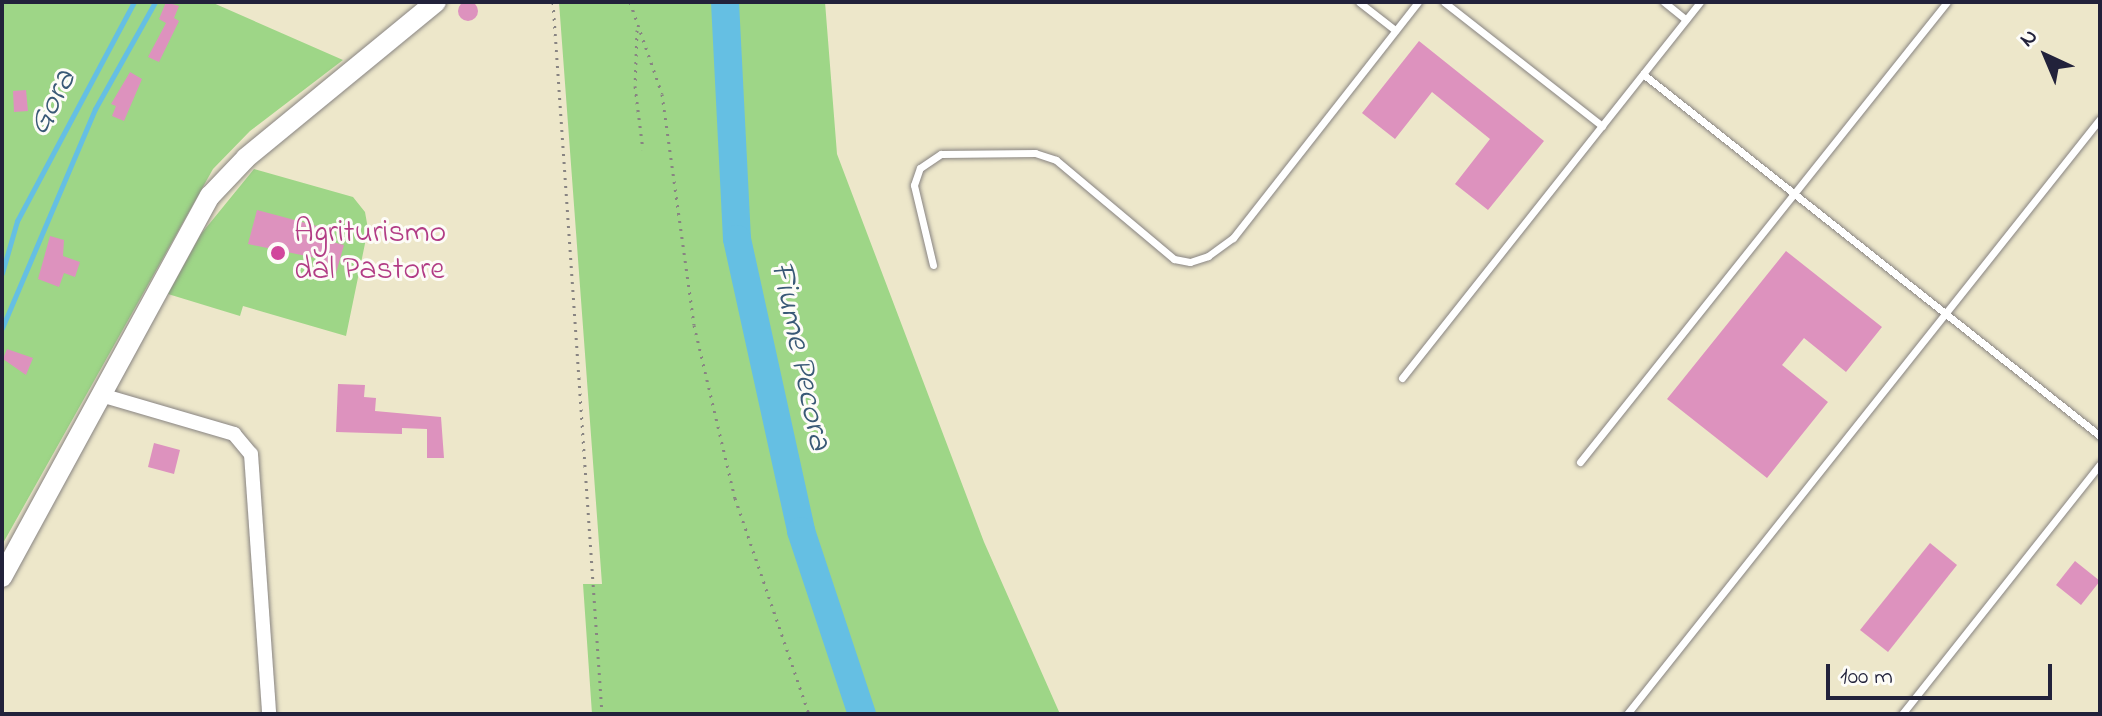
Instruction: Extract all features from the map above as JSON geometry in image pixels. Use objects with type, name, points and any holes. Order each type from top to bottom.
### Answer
[{"type":"street","points":[[2,577],[210,196],[246,158],[436,2]]},
{"type":"street","points":[[101,395],[234,434],[251,454],[269,714]]},
{"type":"lane","points":[[1359,2],[1395,30]]},
{"type":"lane","points":[[933,265],[914,185],[920,168],[941,154],[1046,156],[1174,259],[1190,262],[1208,256],[1233,238],[1418,2]]},
{"type":"lane","points":[[1444,2],[1602,126]]},
{"type":"lane","points":[[1664,2],[1686,20]]},
{"type":"lane","points":[[1402,378],[1700,2]]},
{"type":"lane","points":[[1580,462],[1947,2]]},
{"type":"lane","points":[[1643,74],[2100,436]]},
{"type":"lane","points":[[1627,714],[2100,119]]},
{"type":"lane","points":[[1902,714],[2100,464]]},
{"type":"path","points":[[553,2],[602,714]]},
{"type":"path","points":[[630,2],[662,94],[694,325],[735,498],[809,714]]},
{"type":"path","points":[[637,26],[635,86],[643,150]]},
{"type":"green space","points":[[2,2],[211,2],[343,60],[250,131],[213,169],[2,545]]},
{"type":"green space","points":[[559,2],[825,2],[837,154],[984,542],[1060,714],[592,714],[583,584],[602,584]]},
{"type":"green space","name":"Agriturismo dal Pastore","points":[[254,169],[353,197],[365,212],[368,229],[346,336],[243,306],[240,316],[168,294],[201,234]]},
{"type":"building","points":[[468,1],[475,4],[478,11],[475,18],[468,21],[461,18],[458,11],[461,4]]},
{"type":"building","points":[[166,2],[179,6],[174,18],[179,21],[159,62],[148,57],[166,23],[159,19]]},
{"type":"building","points":[[1419,41],[1544,141],[1488,210],[1455,184],[1490,139],[1432,92],[1395,139],[1362,113]]},
{"type":"building","points":[[130,72],[142,79],[124,121],[112,116],[116,106],[111,104]]},
{"type":"building","points":[[26,90],[28,111],[14,112],[13,91]]},
{"type":"building","points":[[257,210],[332,230],[329,241],[344,245],[334,280],[316,275],[321,259],[248,244]]},
{"type":"building","points":[[50,236],[64,240],[63,256],[80,262],[75,277],[64,273],[59,287],[38,279]]},
{"type":"building","points":[[1786,251],[1882,327],[1846,372],[1804,338],[1782,365],[1828,402],[1767,478],[1667,399]]},
{"type":"building","points":[[7,349],[33,358],[26,375],[3,359]]},
{"type":"building","points":[[338,384],[365,385],[364,397],[376,398],[375,411],[441,417],[444,458],[427,458],[427,429],[402,428],[402,434],[336,432]]},
{"type":"building","points":[[154,443],[180,450],[174,474],[148,467]]},
{"type":"building","points":[[1930,543],[1957,565],[1888,652],[1860,630]]},
{"type":"building","points":[[2075,561],[2100,581],[2081,605],[2056,585]]},
{"type":"waterway","name":"Gora","points":[[2,273],[17,221],[134,2]]},
{"type":"waterway","points":[[2,328],[95,109],[155,2]]},
{"type":"waterway","name":"Fiume Pecora","points":[[725,2],[737,239],[801,531],[862,714]]},
{"type":"place","name":"Agriturismo dal Pastore","points":[[278,253]]}]
